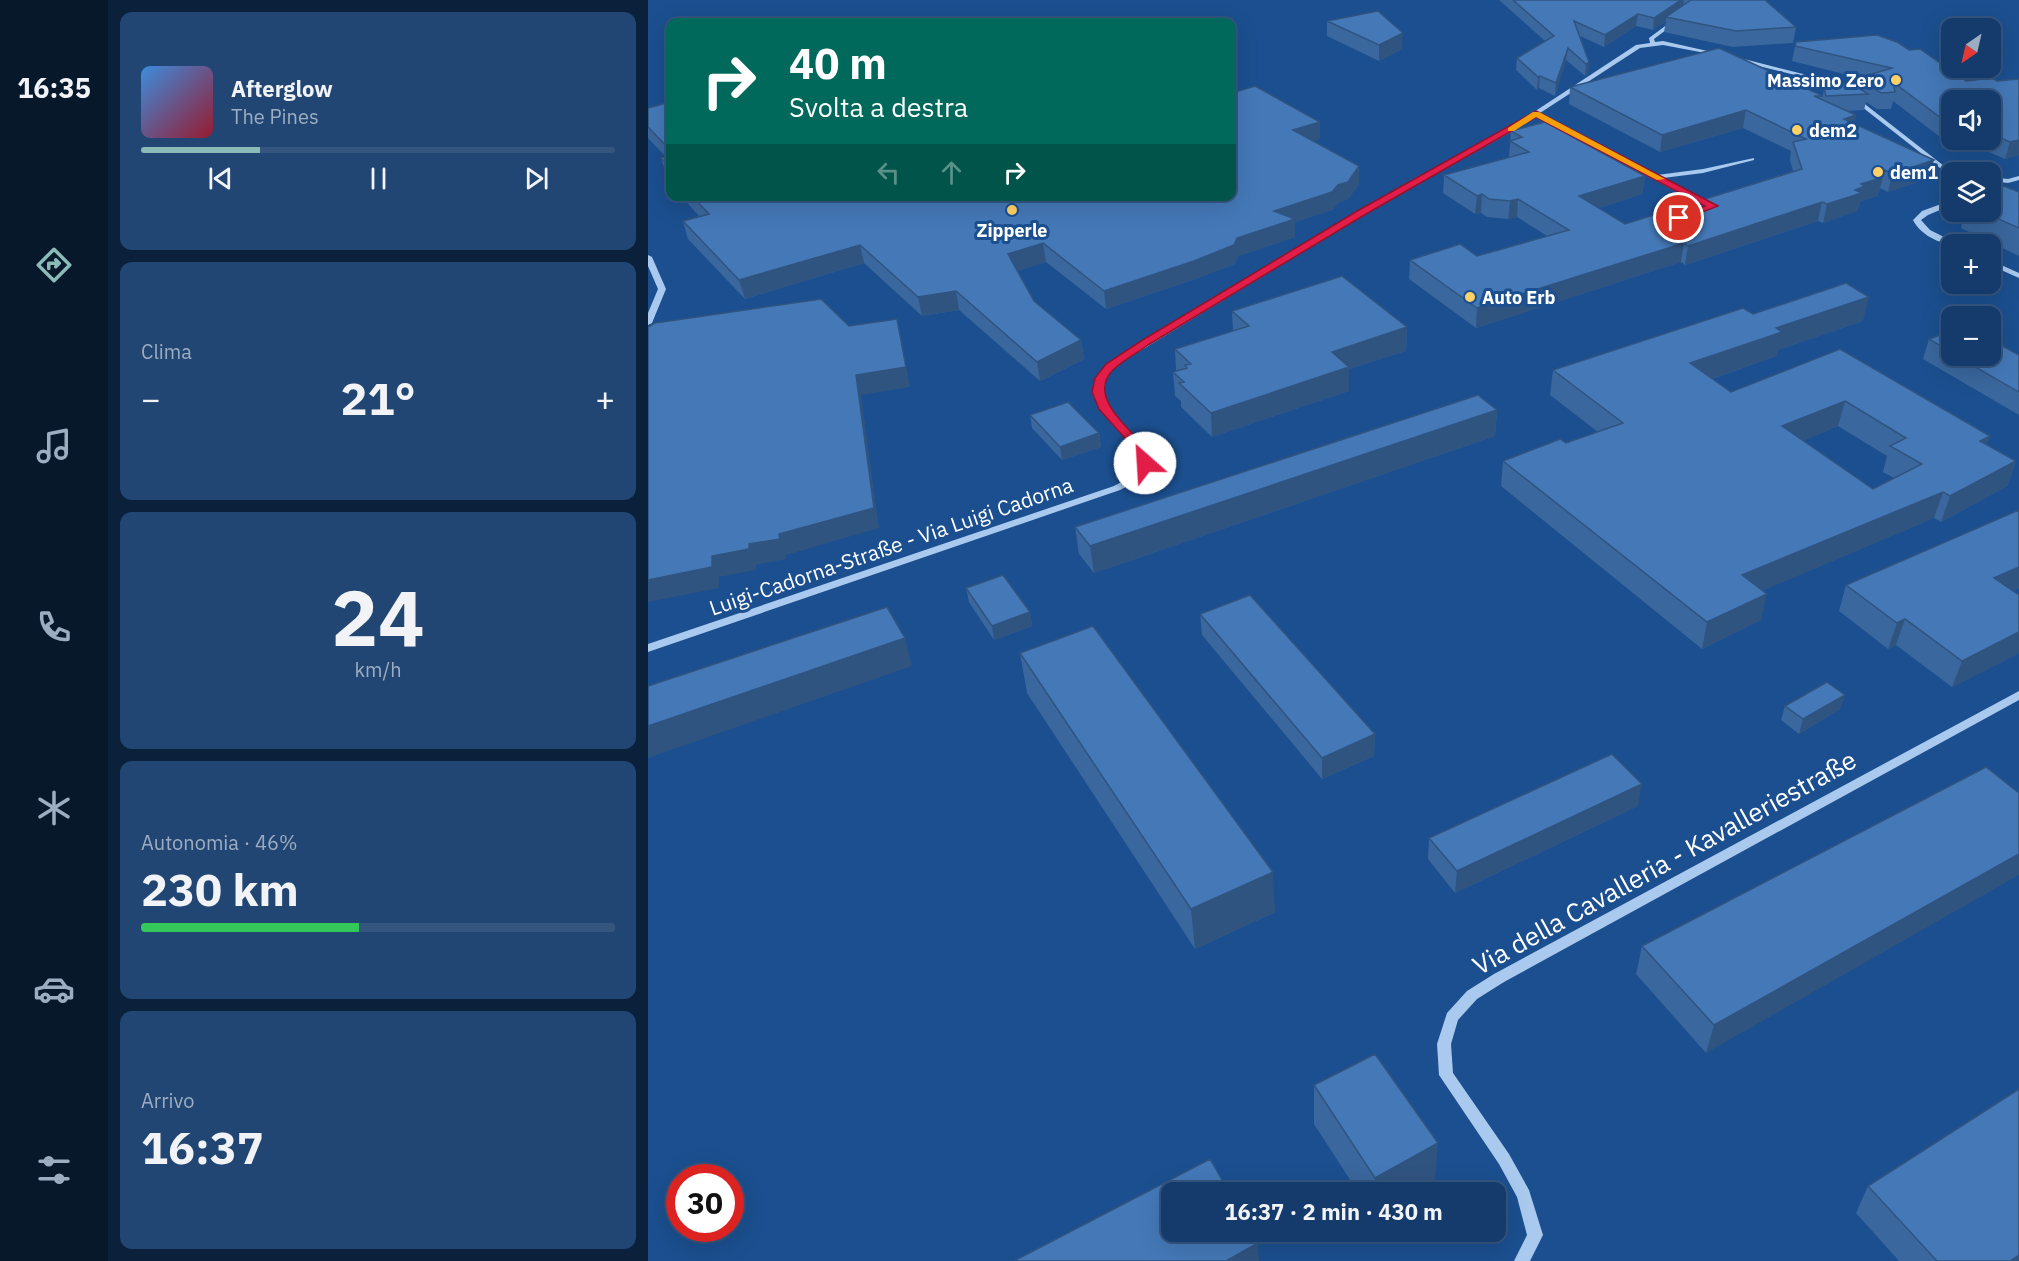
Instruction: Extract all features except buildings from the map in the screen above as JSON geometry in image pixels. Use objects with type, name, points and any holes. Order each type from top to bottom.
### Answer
[{"type":"street","points":[[1652,42],[1654,34],[1682,16]]},
{"type":"street","points":[[1704,210],[1713,206],[1536,114],[1638,46],[1652,42],[1722,56]]},
{"type":"street","points":[[1734,59],[1809,77],[1850,95],[1941,166]]},
{"type":"street","name":"Luigi-Cadorna-Straße - Via Luigi Cadorna","points":[[648,648],[1118,488],[1132,480],[1142,471],[1146,454],[1103,406],[1098,392],[1101,378],[1110,366],[1144,343],[1362,212],[1536,114]]},
{"type":"street","points":[[1659,177],[1703,171],[1752,159]]},
{"type":"street","points":[[2001,180],[2019,178]]},
{"type":"street","points":[[1941,206],[1925,213],[1917,220],[1918,225],[1926,231],[1941,238]]},
{"type":"street","points":[[648,257],[662,289],[648,323]]},
{"type":"street","points":[[2001,267],[2019,276]]},
{"type":"street","name":"Via della Cavalleria - Kavalleriestraße","points":[[1522,1261],[1535,1235],[1524,1195],[1504,1159],[1446,1075],[1444,1044],[1452,1017],[1472,995],[1499,978],[2019,695]]},
{"type":"slow traffic","points":[[1511,130],[1536,114],[1661,179]]},
{"type":"place","name":"Massimo Zero","points":[[1896,80]]},
{"type":"place","name":"dem2","points":[[1797,130]]},
{"type":"place","name":"dem1","points":[[1878,172]]},
{"type":"place","name":"Zipperle","points":[[1012,210]]},
{"type":"place","name":"Auto Erb","points":[[1470,297]]},
{"type":"route","points":[[1145,463],[1146,454],[1103,406],[1098,392],[1101,378],[1110,366],[1144,343],[1362,212],[1439,171],[1536,114],[1713,206],[1679,218]]}]
